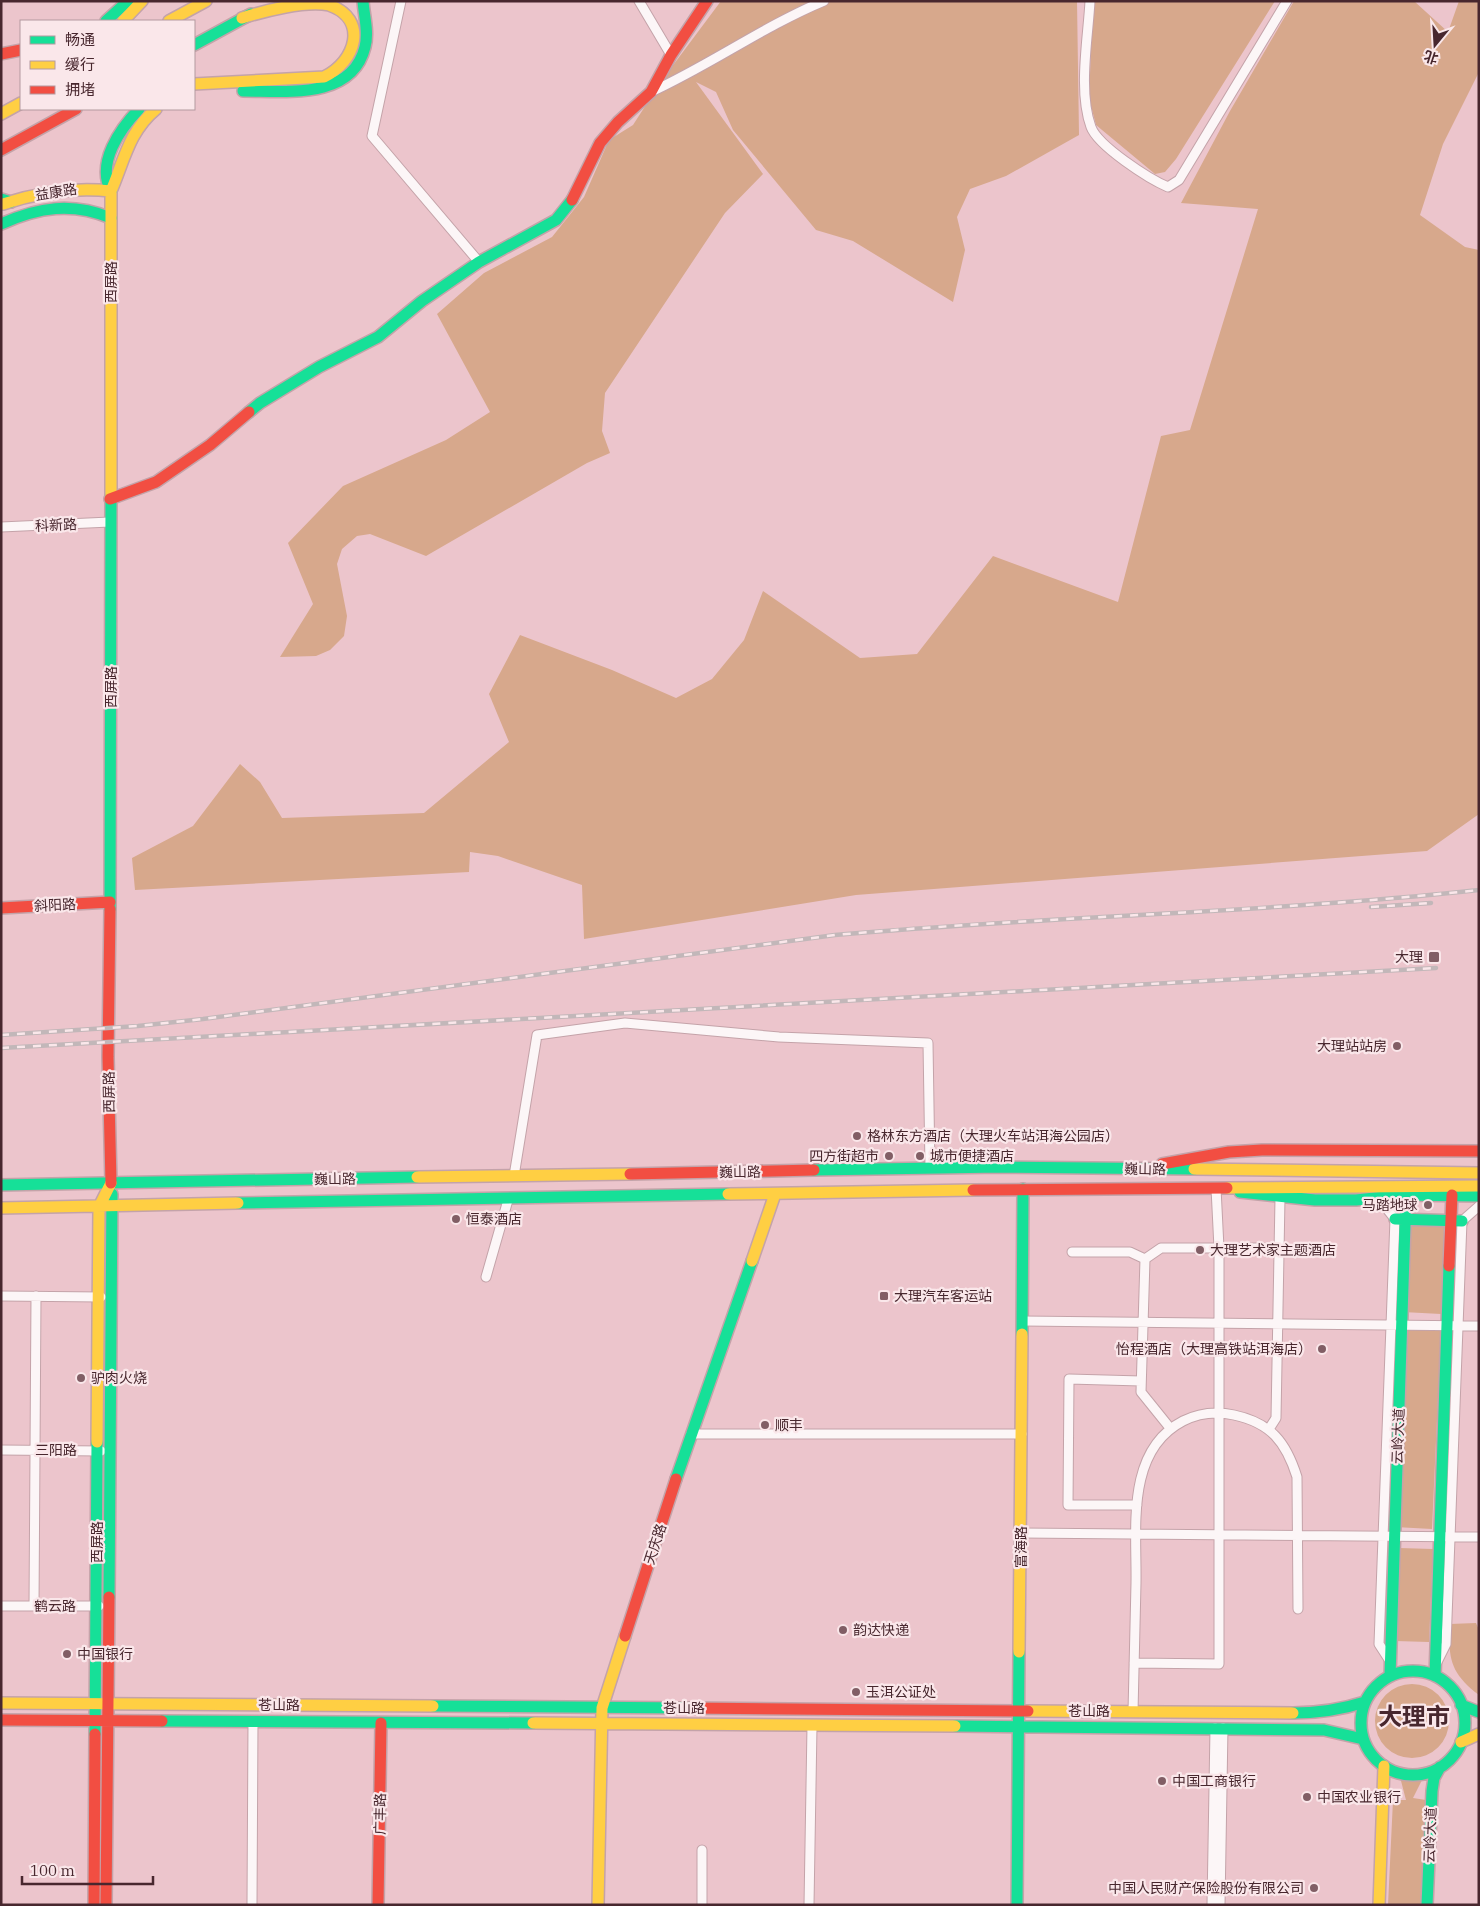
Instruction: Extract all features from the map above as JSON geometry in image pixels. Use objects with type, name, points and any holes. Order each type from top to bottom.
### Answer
[{"type":"main road","points":[[107,20],[128,1]]},
{"type":"main road","points":[[124,20],[142,1]]},
{"type":"main road","points":[[171,20],[206,1]]},
{"type":"main road","points":[[195,44],[274,1]]},
{"type":"main road","points":[[195,95],[234,91],[312,89],[341,82],[355,68],[364,50],[366,34],[363,1]]},
{"type":"main road","points":[[195,84],[324,77],[342,67],[354,46],[355,36],[349,20],[340,10],[329,4],[302,3],[242,18]]},
{"type":"main road","points":[[110,499],[156,482],[210,445],[260,403],[319,367],[378,336],[422,301],[479,262],[556,220],[572,200],[600,143],[618,122],[651,92],[701,4]]},
{"type":"main road","points":[[1,43],[20,40]]},
{"type":"main road","points":[[1,54],[20,50]]},
{"type":"main road","points":[[1,114],[20,104]]},
{"type":"main road","points":[[1,150],[74,110]]},
{"type":"main road","points":[[111,191],[105,176],[111,153],[122,130],[138,110]]},
{"type":"main road","points":[[111,191],[132,134],[142,120],[155,110]]},
{"type":"main road","name":"益康路","points":[[4,202],[72,187],[111,191]]},
{"type":"main road","name":"西屏路","points":[[106,1905],[113,1206],[108,1057],[111,191]]},
{"type":"main road","name":"益康路","points":[[1,224],[32,211],[58,206],[82,208],[111,218]]},
{"type":"main road","name":"斜阳路","points":[[1,908],[110,902]]},
{"type":"main road","points":[[1136,1169],[1229,1152],[1262,1150],[1479,1151]]},
{"type":"main road","name":"巍山路","points":[[1,1185],[930,1168],[1479,1173]]},
{"type":"main road","points":[[508,1200],[514,1176]]},
{"type":"main road","name":"西屏路","points":[[94,1905],[99,1206],[111,1183]]},
{"type":"main road","name":"巍山路","points":[[1,1208],[1023,1189],[1479,1186]]},
{"type":"main road","points":[[1216,1188],[1280,1198],[1315,1200],[1368,1199],[1406,1195],[1479,1196]]},
{"type":"main road","name":"富海路","points":[[1017,1905],[1023,1189]]},
{"type":"main road","name":"天庆路","points":[[598,1905],[602,1708],[691,1434],[775,1194]]},
{"type":"main road","name":"云岭大道","points":[[1390,1676],[1395,1536],[1396,1325],[1400,1219],[1406,1195]]},
{"type":"main road","points":[[1435,1676],[1445,1537],[1453,1326],[1456,1221],[1452,1196]]},
{"type":"main road","points":[[1400,1219],[1456,1221]]},
{"type":"main road","points":[[1412,1671],[1435,1676],[1452,1690],[1461,1705],[1464,1725],[1461,1742],[1452,1756],[1431,1772],[1412,1775],[1402,1774],[1384,1766],[1373,1756],[1363,1739],[1361,1724],[1365,1702],[1374,1688],[1390,1676],[1412,1671]]},
{"type":"main road","name":"苍山路","points":[[1,1704],[1320,1713],[1341,1710],[1365,1702]]},
{"type":"main road","points":[[1461,1705],[1479,1712]]},
{"type":"main road","name":"苍山路","points":[[1,1720],[1219,1728],[1324,1730],[1363,1739]]},
{"type":"main road","name":"广丰路","points":[[378,1905],[381,1723]]},
{"type":"main road","points":[[1461,1742],[1479,1734]]},
{"type":"main road","points":[[1379,1905],[1384,1766]]},
{"type":"main road","name":"云岭大道","points":[[1427,1905],[1432,1790],[1434,1778],[1440,1767]]},
{"type":"street","points":[[401,1],[372,136],[479,262]]},
{"type":"street","points":[[639,1],[671,55]]},
{"type":"street","points":[[651,92],[693,72],[778,24],[824,1]]},
{"type":"street","points":[[1090,1],[1084,96],[1091,128],[1115,152],[1149,179],[1168,187],[1179,180],[1287,1]]},
{"type":"street","name":"科新路","points":[[1,527],[110,522]]},
{"type":"street","points":[[514,1176],[537,1035],[624,1023],[779,1037],[928,1043],[930,1168]]},
{"type":"street","points":[[1134,1663],[1220,1664],[1219,1248],[1216,1188]]},
{"type":"street","points":[[1269,1429],[1276,1418],[1280,1198]]},
{"type":"street","points":[[1368,1199],[1400,1219]]},
{"type":"street","points":[[486,1277],[508,1200]]},
{"type":"street","points":[[1456,1221],[1479,1206]]},
{"type":"street","points":[[1145,1259],[1162,1248],[1280,1248]]},
{"type":"street","points":[[1072,1252],[1130,1252],[1145,1259]]},
{"type":"street","points":[[1145,1259],[1141,1392],[1170,1428]]},
{"type":"street","points":[[1,1296],[112,1297]]},
{"type":"street","points":[[34,1606],[36,1296]]},
{"type":"street","points":[[1023,1321],[1479,1326]]},
{"type":"street","points":[[1390,1662],[1379,1644],[1383,1536],[1396,1325]]},
{"type":"street","points":[[1137,1505],[1068,1505],[1069,1380],[1141,1380]]},
{"type":"street","points":[[1133,1712],[1137,1505],[1144,1468],[1158,1441],[1170,1428],[1192,1416],[1219,1412],[1242,1417],[1269,1429],[1282,1442],[1291,1457],[1298,1477],[1298,1609]]},
{"type":"street","points":[[691,1434],[1022,1434]]},
{"type":"street","name":"三阳路","points":[[1,1450],[111,1451]]},
{"type":"street","points":[[1021,1533],[1479,1537]]},
{"type":"street","name":"鹤云路","points":[[1,1606],[109,1606]]},
{"type":"street","points":[[252,1905],[253,1722]]},
{"type":"street","points":[[809,1905],[812,1726]]},
{"type":"street","points":[[1212,1905],[1219,1728]]},
{"type":"street","points":[[1219,1728],[1220,1905]]},
{"type":"street","points":[[702,1850],[702,1905]]},
{"type":"shaded area","points":[[721,1],[1077,1],[1079,135],[1006,176],[970,189],[957,217],[965,250],[953,302],[853,241],[816,230],[733,130],[716,92],[696,82],[763,174],[725,213],[605,393],[602,431],[610,453],[587,463],[426,556],[370,534],[357,536],[342,549],[337,564],[347,616],[344,636],[330,650],[316,656],[280,657],[313,604],[288,543],[343,486],[446,440],[490,412],[437,314],[484,273],[552,237],[584,197],[609,140],[633,125],[662,80]]},
{"type":"shaded area","points":[[1093,1],[1275,1],[1176,159],[1165,172],[1155,174],[1096,125],[1089,98]]},
{"type":"shaded area","points":[[1294,1],[1414,1],[1448,32],[1459,1],[1479,1],[1479,72],[1443,144],[1420,215],[1465,247],[1479,250],[1479,814],[1427,851],[856,895],[584,939],[582,885],[498,856],[470,852],[469,872],[135,890],[132,858],[193,826],[240,764],[260,782],[282,818],[424,813],[509,742],[489,694],[520,635],[612,670],[676,698],[712,679],[744,640],[763,591],[860,658],[917,654],[993,556],[1118,602],[1161,436],[1190,430],[1258,209],[1181,203],[1230,111]]},
{"type":"shaded area","points":[[1407,1224],[1445,1225],[1441,1314],[1403,1312]]},
{"type":"shaded area","points":[[1404,1329],[1441,1331],[1432,1529],[1395,1527]]},
{"type":"shaded area","points":[[1399,1548],[1433,1549],[1429,1642],[1395,1641]]},
{"type":"shaded area","points":[[1476,1623],[1479,1630],[1479,1695],[1469,1687],[1457,1672],[1453,1664],[1450,1646],[1450,1624]]},
{"type":"shaded area","points":[[1412,1684],[1426,1687],[1438,1695],[1446,1707],[1449,1721],[1446,1735],[1438,1747],[1426,1755],[1412,1758],[1398,1755],[1386,1747],[1378,1735],[1375,1721],[1378,1707],[1386,1695],[1398,1687]]},
{"type":"shaded area","points":[[1400,1777],[1423,1778],[1413,1798],[1426,1800],[1423,1905],[1388,1905],[1393,1800],[1406,1800]]},
{"type":"railway","points":[[1,1035],[138,1026],[203,1019],[835,935],[996,923],[1318,904],[1479,890]]},
{"type":"railway","points":[[1371,907],[1431,903]]},
{"type":"railway","points":[[1,1048],[1436,968]]},
{"type":"traffic: fast","points":[[107,20],[128,1]]},
{"type":"traffic: fast","points":[[243,91],[278,92],[315,89],[332,84],[347,76],[358,64],[365,47],[366,30],[363,1]]},
{"type":"traffic: fast","points":[[195,44],[251,14]]},
{"type":"traffic: fast","points":[[111,191],[107,180],[108,158],[124,126],[138,110]]},
{"type":"traffic: fast","points":[[1,199],[11,202]]},
{"type":"traffic: fast","points":[[249,412],[260,403],[319,367],[378,337],[422,301],[479,262],[556,220],[572,200]]},
{"type":"traffic: fast","points":[[1,224],[42,210],[69,208],[97,213],[111,218]]},
{"type":"traffic: fast","points":[[110,909],[111,496]]},
{"type":"traffic: fast","points":[[814,1170],[1000,1167],[1194,1169]]},
{"type":"traffic: fast","points":[[1,1185],[417,1177]]},
{"type":"traffic: fast","points":[[1022,1334],[1023,1189]]},
{"type":"traffic: fast","points":[[1240,1192],[1315,1200],[1356,1200],[1403,1195],[1479,1196]]},
{"type":"traffic: fast","points":[[109,1597],[112,1194]]},
{"type":"traffic: fast","points":[[238,1203],[728,1194]]},
{"type":"traffic: fast","points":[[1390,1676],[1406,1195]]},
{"type":"traffic: fast","points":[[1395,1219],[1462,1221]]},
{"type":"traffic: fast","points":[[676,1479],[752,1261]]},
{"type":"traffic: fast","points":[[1435,1676],[1449,1266]]},
{"type":"traffic: fast","points":[[95,1734],[97,1442]]},
{"type":"traffic: fast","points":[[1017,1905],[1019,1652]]},
{"type":"traffic: fast","points":[[1413,1671],[1433,1675],[1450,1686],[1461,1703],[1465,1723],[1461,1743],[1450,1760],[1433,1771],[1413,1775],[1393,1771],[1376,1760],[1365,1743],[1361,1723],[1365,1703],[1376,1686],[1393,1675],[1413,1671]]},
{"type":"traffic: fast","points":[[1293,1713],[1329,1710],[1365,1702]]},
{"type":"traffic: fast","points":[[1461,1705],[1479,1712]]},
{"type":"traffic: fast","points":[[433,1706],[688,1708]]},
{"type":"traffic: fast","points":[[162,1721],[533,1723]]},
{"type":"traffic: fast","points":[[955,1726],[1324,1730],[1363,1739]]},
{"type":"traffic: fast","points":[[1427,1905],[1432,1791],[1434,1778],[1440,1767]]},
{"type":"traffic: slow","points":[[124,20],[142,1]]},
{"type":"traffic: slow","points":[[171,20],[206,1]]},
{"type":"traffic: slow","points":[[195,84],[324,77],[344,61],[354,41],[350,20],[342,11],[329,5],[297,5],[273,9],[242,18]]},
{"type":"traffic: slow","points":[[1,114],[20,104]]},
{"type":"traffic: slow","points":[[111,191],[133,137],[139,127],[155,110]]},
{"type":"traffic: slow","points":[[3,204],[30,196],[70,190],[111,191],[111,496]]},
{"type":"traffic: slow","points":[[1194,1169],[1479,1173]]},
{"type":"traffic: slow","points":[[417,1177],[630,1174]]},
{"type":"traffic: slow","points":[[97,1442],[99,1207],[111,1183]]},
{"type":"traffic: slow","points":[[1227,1188],[1479,1186]]},
{"type":"traffic: slow","points":[[728,1194],[973,1190]]},
{"type":"traffic: slow","points":[[752,1261],[775,1194]]},
{"type":"traffic: slow","points":[[1,1208],[238,1203]]},
{"type":"traffic: slow","points":[[1019,1652],[1022,1334]]},
{"type":"traffic: slow","points":[[598,1905],[602,1708],[625,1636]]},
{"type":"traffic: slow","points":[[1,1703],[433,1706]]},
{"type":"traffic: slow","points":[[1028,1711],[1293,1713]]},
{"type":"traffic: slow","points":[[533,1723],[955,1726]]},
{"type":"traffic: slow","points":[[1461,1742],[1479,1734]]},
{"type":"traffic: slow","points":[[1379,1905],[1384,1766]]},
{"type":"traffic: jam","points":[[572,200],[600,143],[618,122],[651,92],[671,55],[707,1]]},
{"type":"traffic: jam","points":[[1,54],[20,50]]},
{"type":"traffic: jam","points":[[1,150],[74,110]]},
{"type":"traffic: jam","points":[[110,499],[156,482],[210,445],[249,412]]},
{"type":"traffic: jam","points":[[1,908],[110,902]]},
{"type":"traffic: jam","points":[[110,909],[108,1057],[111,1183]]},
{"type":"traffic: jam","points":[[1162,1164],[1229,1152],[1262,1150],[1479,1151]]},
{"type":"traffic: jam","points":[[630,1174],[814,1170]]},
{"type":"traffic: jam","points":[[973,1190],[1227,1188]]},
{"type":"traffic: jam","points":[[1449,1266],[1452,1195]]},
{"type":"traffic: jam","points":[[625,1636],[676,1479]]},
{"type":"traffic: jam","points":[[106,1905],[109,1597]]},
{"type":"traffic: jam","points":[[688,1708],[1028,1711]]},
{"type":"traffic: jam","points":[[1,1720],[162,1721]]},
{"type":"traffic: jam","points":[[378,1905],[381,1723]]},
{"type":"traffic: jam","points":[[94,1905],[95,1734]]},
{"type":"place","name":"大理","points":[[1434,957]]},
{"type":"place","name":"大理站站房","points":[[1397,1046]]},
{"type":"place","name":"格林东方酒店（大理火车站洱海公园店）","points":[[857,1136]]},
{"type":"place","name":"四方街超市","points":[[889,1156]]},
{"type":"place","name":"城市便捷酒店","points":[[920,1156]]},
{"type":"place","name":"马踏地球","points":[[1428,1205]]},
{"type":"place","name":"恒泰酒店","points":[[456,1219]]},
{"type":"place","name":"大理艺术家主题酒店","points":[[1200,1250]]},
{"type":"place","name":"大理汽车客运站","points":[[884,1296]]},
{"type":"place","name":"怡程酒店（大理高铁站洱海店）","points":[[1322,1349]]},
{"type":"place","name":"驴肉火烧","points":[[81,1378]]},
{"type":"place","name":"顺丰","points":[[765,1425]]},
{"type":"place","name":"韵达快递","points":[[843,1630]]},
{"type":"place","name":"中国银行","points":[[67,1654]]},
{"type":"place","name":"玉洱公证处","points":[[856,1692]]},
{"type":"place","name":"中国工商银行","points":[[1162,1781]]},
{"type":"place","name":"中国农业银行","points":[[1307,1797]]},
{"type":"place","name":"中国人民财产保险股份有限公司","points":[[1314,1888]]},
{"type":"district","name":"大理市","points":[[1414,1717]]}]
